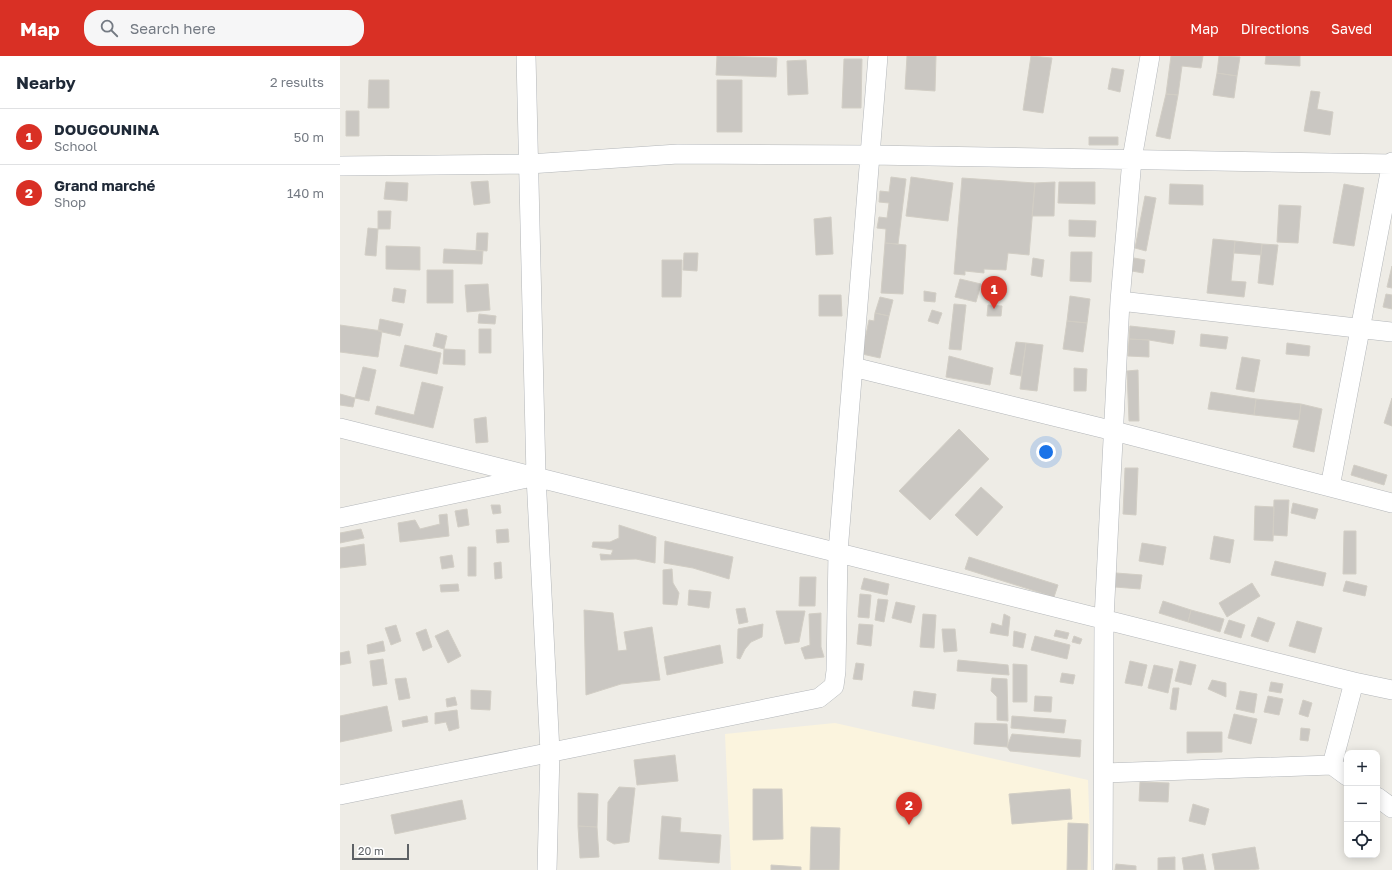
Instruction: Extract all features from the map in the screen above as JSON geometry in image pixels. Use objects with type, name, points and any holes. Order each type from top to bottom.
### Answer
[{"type":"street","points":[[526,56],[536,476],[550,752],[547,870]]},
{"type":"street","points":[[340,795],[819,698],[834,686],[836,671],[838,552],[878,56]]},
{"type":"street","points":[[1104,870],[1104,619],[1120,301],[1132,159],[1150,56]]},
{"type":"street","points":[[340,166],[529,164],[678,154],[870,155],[1392,163],[1330,487]]},
{"type":"street","points":[[1120,301],[1392,332]]},
{"type":"street","points":[[853,367],[1114,431],[1392,503]]},
{"type":"street","points":[[340,428],[1354,682],[1392,690]]},
{"type":"street","points":[[340,518],[536,476]]},
{"type":"street","points":[[1104,773],[1339,771],[1354,682]]},
{"type":"street","points":[[1380,799],[1392,808]]},
{"type":"shaded area","points":[[835,723],[1088,780],[1091,870],[731,870],[725,734]]},
{"type":"building","points":[[717,56],[777,58],[776,77],[716,75]]},
{"type":"building","points":[[907,56],[936,56],[935,91],[905,89]]},
{"type":"building","points":[[1031,56],[1052,58],[1043,113],[1023,110]]},
{"type":"building","points":[[1171,56],[1203,56],[1201,68],[1182,66],[1178,95],[1166,94]]},
{"type":"building","points":[[1219,56],[1240,57],[1237,76],[1217,73]]},
{"type":"building","points":[[1266,56],[1300,56],[1300,66],[1265,64]]},
{"type":"building","points":[[844,59],[862,59],[861,108],[842,108]]},
{"type":"building","points":[[806,60],[808,94],[788,95],[787,61]]},
{"type":"building","points":[[1112,68],[1124,70],[1120,92],[1108,89]]},
{"type":"building","points":[[1217,73],[1237,76],[1234,98],[1213,95]]},
{"type":"building","points":[[369,80],[389,80],[389,108],[368,108]]},
{"type":"building","points":[[717,80],[742,80],[742,132],[717,132]]},
{"type":"building","points":[[1311,91],[1320,92],[1317,109],[1333,112],[1330,135],[1304,131]]},
{"type":"building","points":[[1166,94],[1178,95],[1170,139],[1156,136]]},
{"type":"building","points":[[346,111],[359,111],[359,136],[346,136]]},
{"type":"building","points":[[1089,137],[1118,137],[1118,145],[1089,145]]},
{"type":"building","points":[[891,177],[906,179],[898,244],[885,243],[886,229],[877,228],[879,217],[887,218],[889,203],[879,202],[880,191],[889,192]]},
{"type":"building","points":[[911,177],[953,183],[948,221],[906,216]]},
{"type":"building","points":[[962,178],[1035,183],[1029,255],[1008,253],[1006,270],[984,269],[984,273],[965,271],[965,275],[954,274]]},
{"type":"building","points":[[488,181],[490,203],[474,205],[471,182]]},
{"type":"building","points":[[386,182],[408,183],[407,201],[384,199]]},
{"type":"building","points":[[1055,182],[1054,216],[1032,216],[1035,183]]},
{"type":"building","points":[[1059,182],[1095,182],[1095,204],[1058,203]]},
{"type":"building","points":[[1170,184],[1203,185],[1203,205],[1169,204]]},
{"type":"building","points":[[1344,184],[1364,188],[1354,246],[1333,243]]},
{"type":"building","points":[[1145,196],[1156,198],[1146,251],[1135,248]]},
{"type":"building","points":[[1279,205],[1301,206],[1298,243],[1277,242]]},
{"type":"building","points":[[378,211],[391,211],[390,229],[378,229]]},
{"type":"building","points":[[831,217],[833,254],[816,255],[814,219]]},
{"type":"building","points":[[1069,220],[1096,221],[1095,237],[1069,236]]},
{"type":"building","points":[[368,228],[378,229],[376,256],[365,255]]},
{"type":"building","points":[[477,233],[488,233],[487,251],[476,250]]},
{"type":"building","points":[[1213,239],[1235,241],[1231,281],[1246,282],[1244,297],[1207,293]]},
{"type":"building","points":[[1235,241],[1262,244],[1261,255],[1234,253]]},
{"type":"building","points":[[885,243],[906,245],[903,294],[881,293]]},
{"type":"building","points":[[1262,244],[1278,245],[1273,285],[1258,283]]},
{"type":"building","points":[[386,246],[420,247],[420,270],[386,269]]},
{"type":"building","points":[[444,249],[483,251],[482,264],[443,263]]},
{"type":"building","points":[[1071,252],[1092,252],[1091,282],[1070,281]]},
{"type":"building","points":[[684,253],[698,253],[697,271],[683,270]]},
{"type":"building","points":[[1033,258],[1044,260],[1042,277],[1031,275]]},
{"type":"building","points":[[1134,258],[1145,260],[1143,273],[1132,271]]},
{"type":"building","points":[[662,260],[682,260],[681,297],[662,297]]},
{"type":"building","points":[[1392,266],[1392,288],[1387,287]]},
{"type":"building","points":[[427,270],[453,270],[453,303],[427,303]]},
{"type":"building","points":[[960,279],[981,284],[976,302],[955,297]]},
{"type":"building","points":[[488,284],[490,310],[467,312],[465,285]]},
{"type":"building","points":[[394,288],[406,290],[404,303],[392,301]]},
{"type":"building","points":[[924,291],[936,293],[935,302],[924,301]]},
{"type":"building","points":[[1386,294],[1392,295],[1392,309],[1383,307]]},
{"type":"building","points":[[819,295],[841,295],[842,316],[819,316]]},
{"type":"building","points":[[1070,296],[1090,299],[1087,323],[1067,321]]},
{"type":"building","points":[[880,297],[893,300],[889,316],[875,313]]},
{"type":"building","points":[[954,304],[966,305],[961,350],[949,349]]},
{"type":"building","points":[[988,305],[1002,306],[1001,316],[987,316]]},
{"type":"building","points":[[932,310],[942,313],[938,324],[928,321]]},
{"type":"building","points":[[875,313],[889,316],[880,358],[862,354],[869,320],[874,321]]},
{"type":"building","points":[[479,314],[496,316],[495,324],[478,323]]},
{"type":"building","points":[[380,319],[403,324],[400,336],[378,331]]},
{"type":"building","points":[[1067,321],[1087,323],[1083,352],[1063,349]]},
{"type":"building","points":[[340,325],[382,331],[378,357],[340,352]]},
{"type":"building","points":[[1130,326],[1175,331],[1173,344],[1149,340],[1129,339]]},
{"type":"building","points":[[479,329],[491,329],[491,353],[479,353]]},
{"type":"building","points":[[436,333],[447,336],[444,349],[433,346]]},
{"type":"building","points":[[1201,334],[1228,337],[1226,349],[1200,346]]},
{"type":"building","points":[[1129,339],[1149,340],[1149,357],[1128,356]]},
{"type":"building","points":[[1016,342],[1026,343],[1021,376],[1010,374]]},
{"type":"building","points":[[1026,343],[1043,345],[1037,391],[1020,389]]},
{"type":"building","points":[[1287,343],[1310,346],[1309,356],[1286,354]]},
{"type":"building","points":[[405,345],[441,353],[437,374],[400,366]]},
{"type":"building","points":[[444,349],[465,350],[465,365],[443,364]]},
{"type":"building","points":[[949,356],[993,368],[990,385],[946,377]]},
{"type":"building","points":[[1242,357],[1260,360],[1254,392],[1236,389]]},
{"type":"building","points":[[363,367],[376,370],[369,401],[355,398]]},
{"type":"building","points":[[1074,368],[1087,369],[1086,391],[1074,391]]},
{"type":"building","points":[[1138,370],[1139,421],[1129,421],[1127,371]]},
{"type":"building","points":[[422,382],[443,387],[433,428],[375,414],[377,406],[414,415]]},
{"type":"building","points":[[1211,392],[1256,399],[1254,415],[1208,409]]},
{"type":"building","points":[[340,394],[355,398],[353,407],[340,405]]},
{"type":"building","points":[[1392,398],[1392,426],[1384,423]]},
{"type":"building","points":[[1256,399],[1301,404],[1299,420],[1254,415]]},
{"type":"building","points":[[1301,404],[1322,409],[1314,452],[1293,447]]},
{"type":"building","points":[[486,417],[488,442],[476,443],[474,419]]},
{"type":"building","points":[[959,429],[989,459],[930,520],[899,491]]},
{"type":"building","points":[[1354,465],[1387,475],[1384,485],[1351,475]]},
{"type":"building","points":[[1125,468],[1138,468],[1136,515],[1123,514]]},
{"type":"building","points":[[981,487],[1003,507],[977,536],[955,515]]},
{"type":"building","points":[[1274,500],[1289,500],[1287,536],[1273,535]]},
{"type":"building","points":[[1293,503],[1318,509],[1315,519],[1291,513]]},
{"type":"building","points":[[491,505],[500,505],[501,513],[493,514]]},
{"type":"building","points":[[1255,506],[1274,507],[1273,541],[1254,540]]},
{"type":"building","points":[[467,509],[469,525],[458,527],[455,511]]},
{"type":"building","points":[[447,514],[449,536],[400,542],[398,523],[415,520],[420,529],[440,524],[439,515]]},
{"type":"building","points":[[619,525],[656,537],[655,563],[636,559],[601,560],[600,554],[611,555],[613,550],[592,547],[593,542],[610,542],[619,538]]},
{"type":"building","points":[[361,529],[364,538],[340,543],[340,533]]},
{"type":"building","points":[[508,529],[509,542],[497,543],[496,530]]},
{"type":"building","points":[[1344,531],[1356,531],[1356,574],[1343,574]]},
{"type":"building","points":[[1214,536],[1234,540],[1230,563],[1210,559]]},
{"type":"building","points":[[665,541],[733,557],[729,579],[693,568],[664,563]]},
{"type":"building","points":[[1142,543],[1166,547],[1163,565],[1139,561]]},
{"type":"building","points":[[364,544],[366,565],[340,568],[340,548]]},
{"type":"building","points":[[468,547],[476,547],[476,576],[468,576]]},
{"type":"building","points":[[452,555],[454,567],[442,569],[440,557]]},
{"type":"building","points":[[969,557],[1058,585],[1054,597],[965,569]]},
{"type":"building","points":[[1275,561],[1326,573],[1323,586],[1271,575]]},
{"type":"building","points":[[501,562],[502,578],[495,579],[494,563]]},
{"type":"building","points":[[672,569],[673,583],[679,593],[677,605],[663,604],[663,570]]},
{"type":"building","points":[[1116,573],[1142,575],[1140,589],[1115,587]]},
{"type":"building","points":[[800,577],[816,577],[815,606],[799,606]]},
{"type":"building","points":[[864,578],[889,584],[887,595],[861,589]]},
{"type":"building","points":[[1346,581],[1367,586],[1365,596],[1343,591]]},
{"type":"building","points":[[1252,583],[1260,596],[1227,617],[1219,603]]},
{"type":"building","points":[[458,584],[459,591],[441,592],[440,585]]},
{"type":"building","points":[[689,590],[711,592],[709,608],[688,605]]},
{"type":"building","points":[[860,594],[871,595],[869,618],[858,617]]},
{"type":"building","points":[[878,599],[888,600],[884,622],[875,620]]},
{"type":"building","points":[[1163,601],[1191,610],[1188,622],[1159,613]]},
{"type":"building","points":[[896,602],[915,606],[911,623],[892,618]]},
{"type":"building","points":[[745,608],[748,622],[739,624],[736,609]]},
{"type":"building","points":[[584,610],[613,613],[618,651],[627,650],[624,632],[652,627],[660,680],[621,684],[586,695]]},
{"type":"building","points":[[1191,610],[1224,619],[1220,632],[1188,622]]},
{"type":"building","points":[[776,611],[805,611],[799,642],[785,644]]},
{"type":"building","points":[[821,613],[821,647],[824,657],[805,659],[801,648],[810,645],[809,614]]},
{"type":"building","points":[[923,614],[936,615],[934,648],[920,647]]},
{"type":"building","points":[[1004,614],[1010,617],[1008,636],[990,633],[992,623],[1002,626]]},
{"type":"building","points":[[1258,617],[1275,623],[1268,642],[1251,636]]},
{"type":"building","points":[[1229,620],[1245,625],[1241,638],[1224,633]]},
{"type":"building","points":[[1297,621],[1322,628],[1315,653],[1289,646]]},
{"type":"building","points":[[763,624],[762,637],[751,642],[745,649],[740,659],[737,658],[738,629]]},
{"type":"building","points":[[859,624],[873,625],[871,646],[857,644]]},
{"type":"building","points":[[396,625],[401,641],[391,645],[385,628]]},
{"type":"building","points":[[426,629],[432,647],[423,651],[416,633]]},
{"type":"building","points":[[942,629],[955,629],[957,651],[944,652]]},
{"type":"building","points":[[448,630],[461,656],[448,663],[435,636]]},
{"type":"building","points":[[1056,630],[1069,633],[1067,639],[1054,636]]},
{"type":"building","points":[[1014,631],[1026,634],[1023,648],[1013,646]]},
{"type":"building","points":[[1035,636],[1070,645],[1067,659],[1031,650]]},
{"type":"building","points":[[1074,636],[1082,639],[1080,644],[1072,642]]},
{"type":"building","points":[[383,641],[385,651],[368,654],[367,645]]},
{"type":"building","points":[[720,645],[723,663],[667,675],[664,657]]},
{"type":"building","points":[[349,651],[351,663],[340,665],[340,653]]},
{"type":"building","points":[[383,659],[387,684],[373,686],[370,661]]},
{"type":"building","points":[[958,660],[1008,665],[1009,675],[957,671]]},
{"type":"building","points":[[1130,661],[1147,665],[1142,686],[1125,683]]},
{"type":"building","points":[[1180,661],[1196,665],[1191,685],[1175,681]]},
{"type":"building","points":[[856,663],[864,664],[862,680],[853,679]]},
{"type":"building","points":[[1013,664],[1027,665],[1027,702],[1013,702]]},
{"type":"building","points":[[1154,665],[1173,669],[1168,693],[1148,688]]},
{"type":"building","points":[[1062,673],[1075,675],[1073,684],[1060,682]]},
{"type":"building","points":[[406,678],[410,698],[399,700],[395,679]]},
{"type":"building","points":[[992,678],[1007,679],[1008,721],[997,720],[997,697],[991,691]]},
{"type":"building","points":[[1212,680],[1226,683],[1226,697],[1208,689]]},
{"type":"building","points":[[1271,682],[1283,684],[1281,693],[1269,691]]},
{"type":"building","points":[[1173,688],[1179,688],[1176,710],[1170,709]]},
{"type":"building","points":[[471,690],[491,691],[490,710],[471,709]]},
{"type":"building","points":[[914,691],[936,694],[934,709],[912,706]]},
{"type":"building","points":[[1240,691],[1257,694],[1254,713],[1236,709]]},
{"type":"building","points":[[1035,696],[1052,697],[1051,712],[1034,711]]},
{"type":"building","points":[[1268,696],[1283,699],[1279,715],[1264,712]]},
{"type":"building","points":[[455,697],[457,705],[447,707],[446,699]]},
{"type":"building","points":[[1303,700],[1312,703],[1308,717],[1299,714]]},
{"type":"building","points":[[387,706],[392,731],[340,742],[340,716]]},
{"type":"building","points":[[457,710],[459,728],[449,731],[446,722],[435,724],[435,713]]},
{"type":"building","points":[[1234,714],[1257,719],[1251,744],[1228,738]]},
{"type":"building","points":[[427,716],[428,722],[403,727],[402,721]]},
{"type":"building","points":[[1012,716],[1066,720],[1064,733],[1011,728]]},
{"type":"building","points":[[975,723],[1007,724],[1007,747],[974,744]]},
{"type":"building","points":[[1301,728],[1310,729],[1308,741],[1300,740]]},
{"type":"building","points":[[1187,732],[1222,732],[1222,752],[1187,753]]},
{"type":"building","points":[[1012,734],[1081,740],[1080,757],[1010,751],[1007,747]]},
{"type":"building","points":[[675,755],[678,781],[637,785],[634,760]]},
{"type":"building","points":[[1140,782],[1169,783],[1168,802],[1139,801]]},
{"type":"building","points":[[619,787],[635,788],[629,842],[614,844],[607,840],[608,802]]},
{"type":"building","points":[[753,789],[782,789],[783,839],[753,840]]},
{"type":"building","points":[[1070,789],[1072,819],[1012,824],[1009,794]]},
{"type":"building","points":[[578,793],[598,794],[597,827],[578,826]]},
{"type":"building","points":[[462,800],[466,819],[395,834],[391,815]]},
{"type":"building","points":[[1193,804],[1209,809],[1205,825],[1189,821]]},
{"type":"building","points":[[662,816],[681,818],[680,832],[721,835],[719,863],[659,859]]},
{"type":"building","points":[[1068,823],[1088,824],[1087,870],[1067,870]]},
{"type":"building","points":[[578,826],[597,827],[599,857],[580,858]]},
{"type":"building","points":[[811,827],[840,828],[839,870],[810,870]]},
{"type":"building","points":[[1255,847],[1259,869],[1215,870],[1212,854]]},
{"type":"building","points":[[1203,854],[1206,870],[1184,870],[1182,858]]},
{"type":"building","points":[[1175,857],[1175,870],[1158,870],[1158,858]]},
{"type":"building","points":[[1116,864],[1136,866],[1136,870],[1115,870]]},
{"type":"building","points":[[771,865],[801,867],[801,870],[771,870]]},
{"type":"place","name":"DOUGOUNINA","points":[[994,309]]},
{"type":"place","name":"Grand marché","points":[[909,825]]}]
